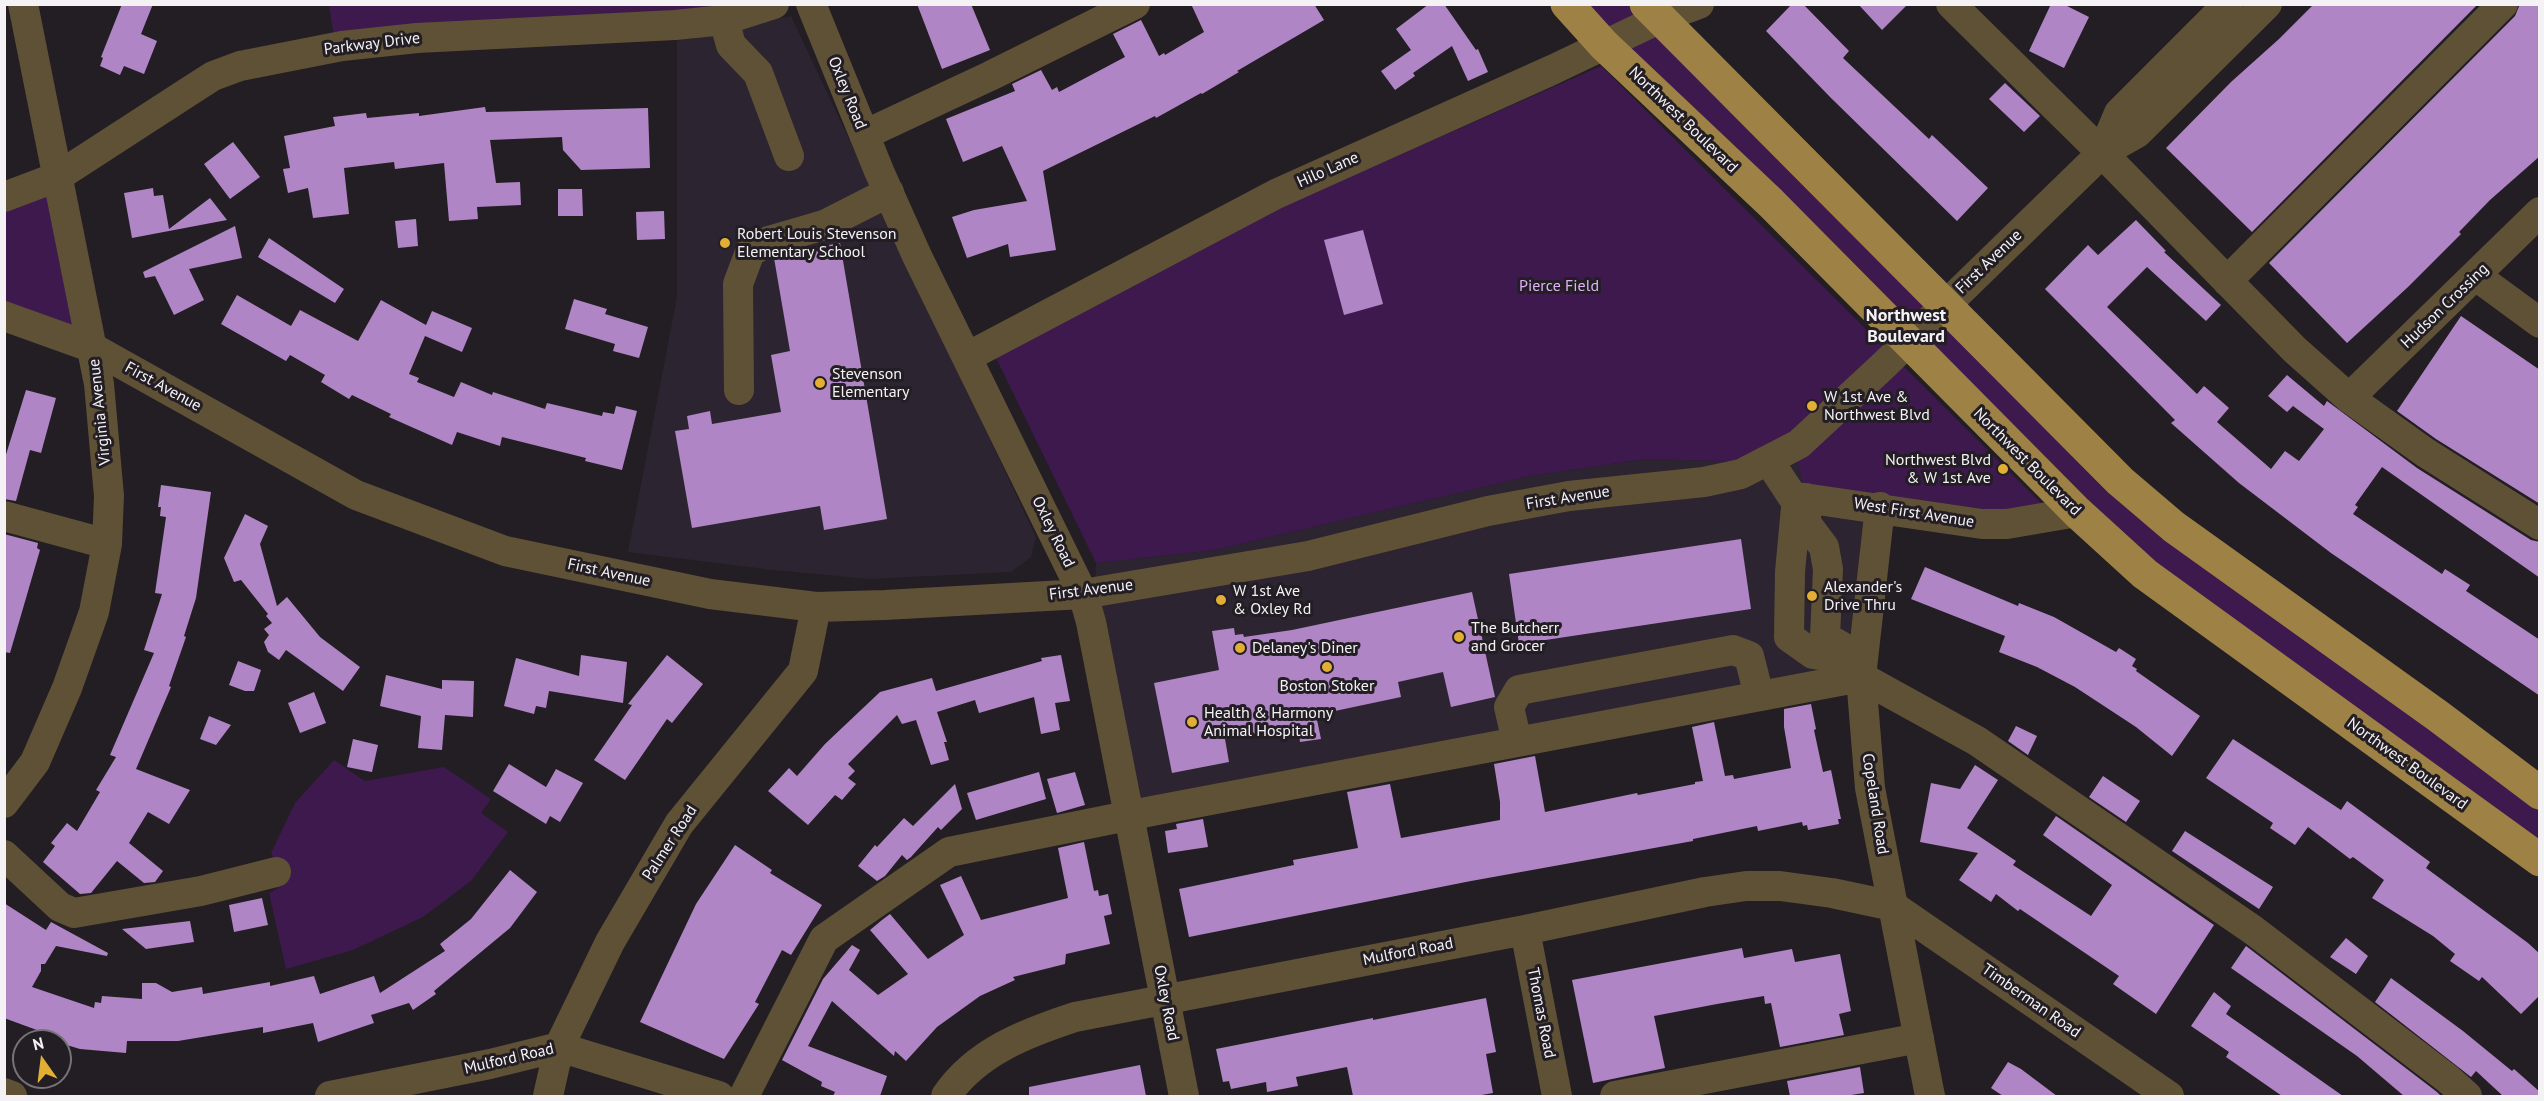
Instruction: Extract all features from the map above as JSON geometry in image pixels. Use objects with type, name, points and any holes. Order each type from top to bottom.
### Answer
[{"type":"main road","name":"Northwest Boulevard","points":[[1567,4],[1605,45],[1771,204],[2077,512],[2145,574],[2540,860]]},
{"type":"main road","points":[[1653,11],[2121,481],[2174,527],[2438,716],[2540,793]]},
{"type":"street","name":"Virginia Avenue","points":[[4,803],[35,762],[67,688],[94,612],[107,544],[109,496],[99,384],[93,348],[83,311],[23,4]]},
{"type":"street","name":"Parkway Drive","points":[[4,197],[57,177],[213,76],[240,66],[342,46],[417,38],[675,25],[724,20],[774,4]]},
{"type":"street","name":"Oxley Road","points":[[811,4],[864,135],[917,256],[1083,594],[1091,622],[1184,1096]]},
{"type":"street","points":[[864,135],[1135,4]]},
{"type":"street","name":"Hilo Lane","points":[[967,357],[1276,194],[1605,45],[1653,11],[1699,4]]},
{"type":"street","points":[[1951,4],[2102,153],[2295,350],[2349,398],[2426,453],[2540,525]]},
{"type":"street","name":"First Avenue","points":[[2102,153],[2119,113],[2228,4]]},
{"type":"street","name":"First Avenue","points":[[4,316],[93,348],[356,495],[505,551],[710,594],[816,607],[1083,594],[1308,556],[1488,511],[1569,496],[1704,482],[1741,474],[1769,461],[1799,444],[2102,153],[2137,133],[2267,4]]},
{"type":"street","points":[[2227,281],[2503,4]]},
{"type":"street","points":[[724,20],[731,45],[758,73],[789,156]]},
{"type":"street","points":[[739,390],[738,284],[750,252],[769,241],[824,225],[889,192]]},
{"type":"street","name":"Hudson Crossing","points":[[2349,398],[2540,212]]},
{"type":"street","points":[[2476,276],[2540,323]]},
{"type":"street","points":[[1769,461],[1792,496],[1802,497],[1790,572],[1789,637],[1813,654],[1848,660],[1977,741],[2253,930],[2467,1096]]},
{"type":"street","name":"West First Avenue","points":[[1802,497],[1982,524],[2007,524],[2077,512]]},
{"type":"street","name":"Copeland Road","points":[[1880,507],[1848,660],[1870,788],[1930,1096]]},
{"type":"street","points":[[4,516],[107,544]]},
{"type":"street","name":"Palmer Road","points":[[548,1096],[559,1047],[610,942],[679,824],[803,671],[816,607]]},
{"type":"street","points":[[1517,742],[1509,707],[1519,690],[1733,650],[1749,656],[1759,696]]},
{"type":"street","points":[[744,1096],[824,939],[949,852],[1129,815],[1759,696],[1848,660]]},
{"type":"street","points":[[4,855],[60,907],[74,913],[201,891],[276,873]]},
{"type":"street","name":"Mulford Road","points":[[946,1096],[969,1070],[998,1048],[1035,1030],[1075,1017],[1525,930],[1705,892],[1746,886],[1780,886],[1811,890],[1893,906]]},
{"type":"street","name":"Timberman Road","points":[[1893,906],[2169,1096]]},
{"type":"street","name":"Thomas Road","points":[[1525,930],[1557,1096]]},
{"type":"street","points":[[1615,1096],[1736,1085],[1919,1038]]},
{"type":"street","name":"Mulford Road","points":[[330,1096],[490,1064],[559,1047],[719,1096]]},
{"type":"street","points":[[4,1093],[12,1096]]},
{"type":"shaded area","points":[[791,16],[1036,537],[1031,557],[1011,572],[870,579],[773,570],[628,552],[677,297],[677,38]]},
{"type":"shaded area","points":[[1645,459],[1798,463],[1897,499],[1863,675],[1130,819],[1093,629],[1096,563],[1215,550],[1530,476]]},
{"type":"green space","points":[[329,5],[717,5],[701,10],[334,37]]},
{"type":"green space","points":[[1567,5],[1646,5],[2121,481],[2539,793],[2539,860],[2221,630]]},
{"type":"green space","name":"Pierce Field","points":[[1601,66],[2049,511],[2046,528],[1804,485],[1798,463],[1645,459],[1530,476],[1215,550],[1096,563],[995,356],[1284,206]]},
{"type":"green space","points":[[53,184],[83,330],[5,305],[5,202]]},
{"type":"green space","points":[[334,760],[365,781],[444,767],[491,799],[481,813],[508,832],[471,881],[423,917],[353,950],[286,969],[269,893],[287,883],[271,853],[295,803]]},
{"type":"building","points":[[122,4],[153,4],[141,34],[157,41],[144,74],[124,66],[120,75],[100,66],[103,58],[101,57]]},
{"type":"building","points":[[917,4],[971,4],[990,50],[942,69]]},
{"type":"building","points":[[1191,4],[1314,4],[1324,20],[1202,94],[1043,171],[1056,250],[1010,257],[1008,244],[967,258],[952,217],[974,210],[1027,201],[1002,146],[963,162],[946,119],[1015,91],[1012,84],[1041,70],[1052,90],[1057,87],[1059,92],[1125,57],[1113,34],[1141,20],[1159,56],[1164,53],[1165,55],[1204,32]]},
{"type":"building","points":[[1429,4],[1444,4],[1476,50],[1478,49],[1488,72],[1468,81],[1452,46],[1413,73],[1415,76],[1395,90],[1381,71],[1411,50],[1396,29]]},
{"type":"building","points":[[1792,4],[1803,4],[1849,51],[1843,58],[1929,139],[1932,135],[1988,188],[1957,221],[1766,31]]},
{"type":"building","points":[[1858,4],[1908,4],[1882,30]]},
{"type":"building","points":[[2051,4],[2063,4],[2089,17],[2064,68],[2029,51]]},
{"type":"building","points":[[2314,4],[2478,4],[2252,232],[2166,148],[2231,82]]},
{"type":"building","points":[[2520,4],[2540,4],[2540,156],[2490,200],[2459,232],[2461,234],[2408,287],[2347,343],[2269,263],[2515,16]]},
{"type":"building","points":[[2005,83],[2040,116],[2024,132],[1989,99]]},
{"type":"building","points":[[485,107],[486,112],[648,108],[650,168],[581,170],[563,150],[562,137],[490,140],[496,183],[520,182],[521,205],[477,207],[478,219],[449,221],[444,163],[395,169],[394,162],[344,168],[349,214],[313,218],[308,188],[288,193],[283,169],[290,168],[284,136],[335,126],[333,117],[366,113],[367,118],[419,113],[419,116]]},
{"type":"building","points":[[233,142],[260,177],[230,199],[204,164]]},
{"type":"building","points":[[153,188],[154,196],[163,195],[169,229],[210,198],[227,220],[132,238],[124,193]]},
{"type":"building","points":[[558,189],[582,189],[583,216],[558,216]]},
{"type":"building","points":[[664,211],[665,239],[637,240],[636,212]]},
{"type":"building","points":[[416,219],[418,246],[398,248],[395,221]]},
{"type":"building","points":[[2136,220],[2166,251],[2164,252],[2221,305],[2206,321],[2147,267],[2107,307],[2197,394],[2204,386],[2229,408],[2217,422],[2271,469],[2285,451],[2299,461],[2324,429],[2293,406],[2287,412],[2268,396],[2287,375],[2324,406],[2327,401],[2417,468],[2531,540],[2540,542],[2540,578],[2382,467],[2355,505],[2358,507],[2353,514],[2442,574],[2445,569],[2470,585],[2466,591],[2540,640],[2540,696],[2331,553],[2239,483],[2171,423],[2175,420],[2045,289],[2088,245],[2098,255]]},
{"type":"building","points":[[235,226],[242,258],[189,269],[204,300],[174,315],[155,276],[145,278],[143,272]]},
{"type":"building","points":[[1363,230],[1383,304],[1344,315],[1324,240]]},
{"type":"building","points":[[269,238],[344,289],[335,303],[258,257]]},
{"type":"building","name":"Stevenson Elementary","points":[[840,243],[887,519],[824,530],[820,506],[692,528],[675,431],[689,429],[687,416],[710,411],[712,424],[781,412],[771,355],[790,351],[774,258],[801,250]]},
{"type":"building","points":[[237,295],[291,326],[300,310],[358,341],[381,300],[426,325],[432,311],[472,328],[462,352],[425,336],[409,374],[419,378],[417,382],[454,397],[461,382],[492,395],[493,392],[545,409],[547,403],[602,416],[603,412],[614,414],[616,406],[637,411],[622,470],[585,461],[586,458],[502,437],[500,446],[457,432],[452,445],[389,417],[391,414],[352,395],[349,399],[321,382],[325,375],[290,355],[286,361],[221,324]]},
{"type":"building","points":[[574,299],[607,309],[605,314],[648,327],[639,358],[613,351],[615,344],[565,329]]},
{"type":"building","points":[[2461,316],[2540,370],[2540,504],[2436,439],[2397,411]]},
{"type":"building","points":[[26,390],[56,398],[41,453],[30,450],[16,501],[4,499],[4,461]]},
{"type":"building","points":[[161,485],[211,492],[196,598],[184,636],[186,637],[169,686],[171,687],[136,769],[190,790],[169,824],[148,812],[129,843],[163,871],[155,882],[144,883],[117,861],[91,893],[80,894],[43,862],[55,846],[51,843],[67,823],[77,831],[100,792],[96,790],[116,757],[110,755],[154,653],[144,650],[162,594],[155,593],[166,517],[160,516],[161,507],[158,507]]},
{"type":"building","points":[[245,514],[268,526],[260,544],[277,606],[287,597],[320,637],[360,667],[343,691],[286,650],[279,660],[268,652],[264,642],[269,635],[264,629],[272,623],[266,616],[268,614],[241,580],[234,582],[224,558]]},
{"type":"building","points":[[4,534],[38,543],[37,548],[40,550],[10,653],[4,652]]},
{"type":"building","points":[[1741,539],[1751,609],[1519,644],[1509,574]]},
{"type":"building","points":[[1925,567],[2018,606],[2019,603],[2054,617],[2116,652],[2119,648],[2136,659],[2132,666],[2137,669],[2136,671],[2200,716],[2172,756],[2136,727],[2075,687],[2037,667],[1999,652],[2005,636],[1911,599]]},
{"type":"building","points":[[1472,592],[1495,697],[1451,707],[1443,672],[1398,682],[1401,697],[1316,715],[1321,739],[1300,742],[1299,734],[1278,738],[1278,730],[1225,739],[1229,762],[1172,773],[1154,683],[1219,670],[1212,631],[1234,628],[1235,635],[1243,634],[1244,637],[1292,630]]},
{"type":"building","points":[[581,655],[627,662],[623,703],[549,691],[546,708],[536,706],[534,714],[504,706],[516,658],[579,676]]},
{"type":"building","points":[[667,655],[703,684],[672,723],[667,719],[625,780],[594,760],[632,705],[628,704]]},
{"type":"building","points":[[1061,655],[1070,701],[1055,703],[1060,730],[1041,734],[1034,697],[979,713],[975,700],[937,712],[947,742],[944,742],[949,760],[931,765],[916,720],[902,724],[897,715],[848,764],[855,771],[848,778],[856,784],[842,800],[835,795],[808,825],[768,791],[789,768],[797,776],[825,744],[880,692],[932,678],[936,691],[1042,661],[1041,658]]},
{"type":"building","points":[[238,661],[261,670],[254,691],[245,691],[229,685]]},
{"type":"building","points":[[386,675],[442,689],[442,680],[474,681],[473,717],[445,715],[442,750],[418,748],[421,716],[380,706]]},
{"type":"building","points":[[314,692],[326,723],[300,733],[288,703]]},
{"type":"building","points":[[1811,704],[1823,772],[1831,770],[1841,819],[1838,819],[1839,824],[1808,830],[1807,825],[1803,826],[1802,822],[1758,831],[1757,826],[1693,839],[1693,841],[1471,881],[1189,937],[1179,889],[1294,865],[1293,860],[1358,848],[1347,792],[1390,784],[1401,838],[1500,820],[1500,802],[1494,764],[1535,756],[1545,812],[1637,793],[1638,795],[1703,781],[1692,727],[1714,722],[1725,776],[1733,775],[1734,779],[1791,768],[1784,727],[1784,709]]},
{"type":"building","points":[[209,716],[231,725],[216,745],[200,739]]},
{"type":"building","points":[[2016,726],[2037,736],[2028,755],[2008,741]]},
{"type":"building","points":[[353,739],[378,745],[372,772],[347,767]]},
{"type":"building","points":[[2233,739],[2341,810],[2347,801],[2430,862],[2426,868],[2528,943],[2540,954],[2540,995],[2521,1014],[2482,977],[2479,981],[2450,961],[2455,954],[2433,936],[2372,898],[2384,880],[2353,857],[2350,859],[2308,827],[2295,845],[2270,828],[2273,823],[2206,778]]},
{"type":"building","points":[[509,764],[546,787],[556,769],[583,783],[560,822],[550,816],[546,824],[493,791]]},
{"type":"building","points":[[1975,765],[1998,780],[1967,828],[2016,861],[2013,865],[2091,916],[2112,885],[2043,835],[2056,816],[2214,925],[2156,1014],[2113,984],[2119,976],[2020,909],[2018,911],[1996,894],[1991,902],[1959,880],[1978,853],[1920,842],[1931,783],[1960,789]]},
{"type":"building","points":[[1039,772],[1046,799],[976,820],[967,793]]},
{"type":"building","points":[[1075,772],[1085,805],[1057,813],[1047,779]]},
{"type":"building","points":[[2103,776],[2140,801],[2126,822],[2089,797]]},
{"type":"building","points":[[955,784],[962,809],[941,830],[938,827],[911,857],[907,860],[902,855],[885,876],[877,881],[858,866],[875,845],[877,847],[904,818],[913,826]]},
{"type":"building","points":[[1203,819],[1208,847],[1168,853],[1165,831],[1177,829],[1176,824]]},
{"type":"building","points":[[2185,831],[2273,887],[2259,909],[2172,851]]},
{"type":"building","points":[[1084,842],[1094,891],[1098,890],[1099,896],[1108,894],[1112,914],[1104,916],[1110,944],[1066,954],[1065,964],[1013,977],[1015,980],[980,996],[937,1027],[906,1061],[895,1051],[894,1056],[832,1001],[808,1046],[887,1076],[880,1096],[833,1096],[835,1092],[821,1086],[822,1082],[782,1060],[823,979],[852,945],[860,950],[849,970],[878,995],[908,974],[870,930],[890,914],[928,959],[964,935],[940,885],[961,876],[981,920],[1068,898],[1058,848]]},
{"type":"building","points":[[735,845],[772,870],[770,873],[822,905],[791,955],[782,950],[755,1002],[759,1004],[724,1059],[640,1022],[696,904]]},
{"type":"building","points":[[510,870],[537,892],[510,928],[434,991],[436,994],[413,1010],[409,1003],[371,1015],[374,1023],[318,1042],[313,1023],[263,1033],[263,1027],[178,1041],[127,1041],[126,1053],[80,1049],[72,1047],[72,1029],[34,1029],[4,1018],[4,903],[46,930],[51,922],[108,953],[107,956],[56,946],[45,964],[41,964],[41,971],[32,987],[94,1008],[95,1002],[101,1003],[102,996],[142,999],[142,983],[156,983],[172,992],[202,987],[203,994],[270,982],[270,986],[314,976],[320,994],[374,976],[380,993],[445,951],[440,944],[471,919]]},
{"type":"building","points":[[262,898],[268,925],[234,932],[229,905]]},
{"type":"building","points":[[190,921],[194,942],[146,949],[122,929]]},
{"type":"building","points":[[2346,938],[2368,956],[2356,974],[2330,957]]},
{"type":"building","points":[[2246,946],[2441,1096],[2404,1096],[2357,1056],[2231,968]]},
{"type":"building","points":[[1742,948],[1744,958],[1792,949],[1795,962],[1840,954],[1851,1011],[1839,1014],[1844,1035],[1780,1047],[1771,1003],[1765,1004],[1764,996],[1654,1016],[1665,1068],[1593,1083],[1572,980]]},
{"type":"building","points":[[2391,978],[2463,1031],[2512,1071],[2514,1069],[2540,1092],[2540,1096],[2503,1096],[2476,1071],[2471,1077],[2375,1002]]},
{"type":"building","points":[[2214,992],[2231,1006],[2226,1014],[2343,1096],[2282,1096],[2226,1057],[2229,1052],[2191,1026]]},
{"type":"building","points":[[1486,998],[1496,1052],[1486,1054],[1493,1093],[1476,1096],[1353,1096],[1347,1067],[1296,1077],[1298,1086],[1267,1092],[1266,1082],[1231,1089],[1229,1081],[1223,1082],[1216,1049]]},
{"type":"building","points":[[2008,1062],[2057,1096],[2003,1096],[1991,1088]]},
{"type":"building","points":[[1140,1065],[1146,1096],[1029,1096],[1029,1087]]},
{"type":"building","points":[[1860,1067],[1864,1093],[1845,1096],[1790,1096],[1787,1081]]},
{"type":"place","name":"Robert Louis Stevenson Elementary School","points":[[725,243]]},
{"type":"place","name":"Stevenson Elementary","points":[[820,383]]},
{"type":"place","name":"W 1st Ave & Northwest Blvd","points":[[1812,406]]},
{"type":"place","name":"Northwest Blvd & W 1st Ave","points":[[2003,469]]},
{"type":"place","name":"Alexander's Drive Thru","points":[[1812,596]]},
{"type":"place","name":"W 1st Ave & Oxley Rd","points":[[1221,600]]},
{"type":"place","name":"The Butcherr and Grocer","points":[[1459,637]]},
{"type":"place","name":"Delaney's Diner","points":[[1240,648]]},
{"type":"place","name":"Boston Stoker","points":[[1327,667]]},
{"type":"place","name":"Health & Harmony Animal Hospital","points":[[1192,722]]},
{"type":"district","name":"Northwest Boulevard","points":[[1906,326]]}]
